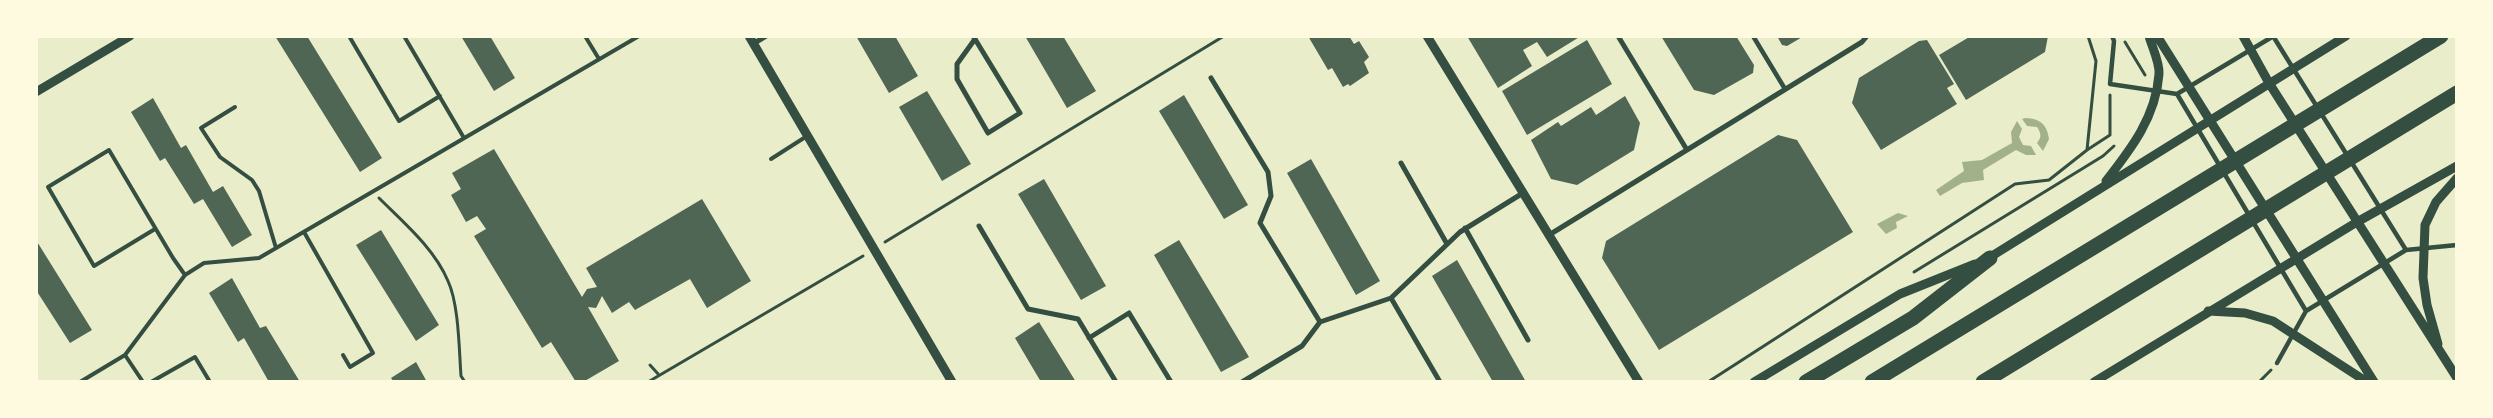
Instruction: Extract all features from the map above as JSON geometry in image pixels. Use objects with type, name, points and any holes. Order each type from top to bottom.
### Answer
[{"type":"highway","points":[[1872,382],[2441,36]]},
{"type":"highway","points":[[1983,382],[2457,93]]},
{"type":"highway","points":[[1806,382],[1913,318],[1990,258]]},
{"type":"street","points":[[36,92],[130,36]]},
{"type":"street","points":[[766,36],[751,40],[952,382]]},
{"type":"street","points":[[1427,36],[1639,382]]},
{"type":"street","points":[[1618,36],[1687,150]]},
{"type":"street","points":[[1753,36],[1786,89]]},
{"type":"street","points":[[1548,235],[1862,42],[1866,36]]},
{"type":"street","points":[[2112,36],[2114,40],[2110,84],[2177,94],[2272,37],[2406,250]]},
{"type":"street","points":[[2102,188],[2133,147],[2151,113],[2159,72],[2149,36]]},
{"type":"street","points":[[2158,36],[2374,382]]},
{"type":"street","points":[[2243,36],[2269,83],[2457,378]]},
{"type":"street","points":[[1754,382],[1900,294],[1990,258],[2346,36]]},
{"type":"street","points":[[974,38],[1020,113],[988,133],[957,79],[957,64],[974,38]]},
{"type":"street","points":[[1212,78],[1268,172],[1271,196],[1260,224],[1320,322]]},
{"type":"street","points":[[2177,94],[2306,311]]},
{"type":"street","points":[[1401,163],[1447,244]]},
{"type":"street","points":[[2094,382],[2296,258],[2457,166]]},
{"type":"street","points":[[2441,354],[2427,305],[2423,278],[2425,225],[2436,202],[2457,178]]},
{"type":"street","points":[[1242,382],[1302,346],[1320,322],[1390,298],[1465,228],[1523,194]]},
{"type":"street","points":[[979,226],[1028,309],[1078,320],[1116,382]]},
{"type":"street","points":[[1465,228],[1528,340]]},
{"type":"street","points":[[2277,363],[2306,311],[2406,250],[2457,245]]},
{"type":"street","points":[[1390,298],[1440,382]]},
{"type":"street","points":[[2208,311],[2245,313],[2273,320],[2367,382]]},
{"type":"street","points":[[1089,338],[1129,313],[1171,382]]},
{"type":"lane","points":[[349,36],[399,121],[440,96]]},
{"type":"lane","points":[[404,36],[464,138]]},
{"type":"lane","points":[[586,36],[599,59]]},
{"type":"lane","points":[[80,382],[126,355],[185,275],[204,262],[259,258],[639,36]]},
{"type":"lane","points":[[235,107],[201,128],[220,157],[252,180],[258,192],[276,248]]},
{"type":"lane","points":[[771,159],[807,136]]},
{"type":"lane","points":[[155,229],[94,266],[48,187],[109,150],[155,229],[185,275]]},
{"type":"lane","points":[[304,232],[373,353],[350,367],[343,356]]},
{"type":"lane","points":[[126,355],[143,382]]},
{"type":"lane","points":[[151,382],[196,356],[210,382]]},
{"type":"path","points":[[648,382],[874,249],[1224,36]]},
{"type":"path","points":[[2087,150],[2096,61],[2088,36]]},
{"type":"path","points":[[2122,36],[2145,76],[2144,85]]},
{"type":"path","points":[[1708,382],[2015,184],[2049,180],[2087,150],[2110,135],[2110,84]]},
{"type":"path","points":[[1907,277],[2103,156],[2121,141]]},
{"type":"path","points":[[373,191],[429,248],[449,282],[456,319],[461,376],[465,382]]},
{"type":"path","points":[[650,365],[659,375]]},
{"type":"shaded area","points":[[2022,119],[2039,121],[2045,126],[2049,139],[2043,151],[2037,143],[2040,133],[2037,127],[2027,126]]},
{"type":"shaded area","points":[[2017,121],[2022,129],[2019,137],[2023,145],[2031,146],[2036,155],[2026,155],[2016,150],[1983,170],[1984,180],[1962,183],[1940,196],[1936,190],[1964,171],[1962,162],[1982,160],[2012,143],[2011,132]]},
{"type":"shaded area","points":[[1898,213],[1908,216],[1896,222],[1897,228],[1886,234],[1877,224]]},
{"type":"building","points":[[275,36],[307,36],[382,158],[360,172]]},
{"type":"building","points":[[461,36],[490,36],[515,78],[494,91]]},
{"type":"building","points":[[856,36],[895,36],[918,76],[889,93]]},
{"type":"building","points":[[1025,36],[1063,36],[1096,91],[1067,108]]},
{"type":"building","points":[[1308,36],[1349,36],[1354,44],[1359,41],[1369,57],[1364,62],[1369,73],[1350,86],[1348,84],[1343,87],[1332,68],[1328,70]]},
{"type":"building","points":[[1467,36],[1581,36],[1547,57],[1537,42],[1523,50],[1532,66],[1498,88]]},
{"type":"building","points":[[1661,36],[1736,36],[1754,65],[1753,73],[1714,95],[1694,90]]},
{"type":"building","points":[[1777,36],[1804,36],[1787,46],[1782,45]]},
{"type":"building","points":[[1971,36],[2048,36],[2045,52],[1966,100],[1939,55]]},
{"type":"building","points":[[1587,40],[1612,84],[1527,135],[1502,91]]},
{"type":"building","points":[[1927,40],[1954,84],[1947,88],[1957,104],[1881,150],[1852,103],[1859,78],[1919,41]]},
{"type":"building","points":[[927,91],[971,164],[942,181],[899,107]]},
{"type":"building","points":[[1184,95],[1248,205],[1224,219],[1159,111]]},
{"type":"building","points":[[1625,96],[1640,123],[1634,150],[1577,185],[1551,179],[1531,140],[1558,122],[1561,126],[1591,107],[1596,115]]},
{"type":"building","points":[[153,98],[181,148],[186,145],[213,192],[223,186],[252,235],[232,247],[203,199],[194,204],[165,158],[160,161],[131,112]]},
{"type":"building","points":[[1778,135],[1797,140],[1853,232],[1659,350],[1602,258],[1606,241]]},
{"type":"building","points":[[494,149],[582,297],[587,289],[597,287],[586,268],[702,199],[751,281],[707,308],[690,279],[635,310],[629,302],[612,313],[602,296],[596,308],[588,307],[619,361],[583,382],[576,382],[551,342],[542,348],[474,236],[486,229],[477,216],[466,222],[451,195],[461,189],[452,173]]},
{"type":"building","points":[[1311,159],[1380,281],[1356,295],[1287,173]]},
{"type":"building","points":[[1044,179],[1106,286],[1081,300],[1018,194]]},
{"type":"building","points":[[381,230],[439,325],[416,341],[356,245]]},
{"type":"building","points":[[36,240],[92,330],[70,343],[36,290]]},
{"type":"building","points":[[1179,240],[1249,357],[1221,372],[1154,255]]},
{"type":"building","points":[[1457,260],[1526,382],[1493,382],[1432,276]]},
{"type":"building","points":[[232,278],[260,328],[266,326],[300,382],[269,382],[244,338],[238,342],[209,293]]},
{"type":"building","points":[[1039,322],[1076,382],[1041,382],[1015,338]]},
{"type":"building","points":[[416,362],[427,382],[394,382],[391,378]]}]
